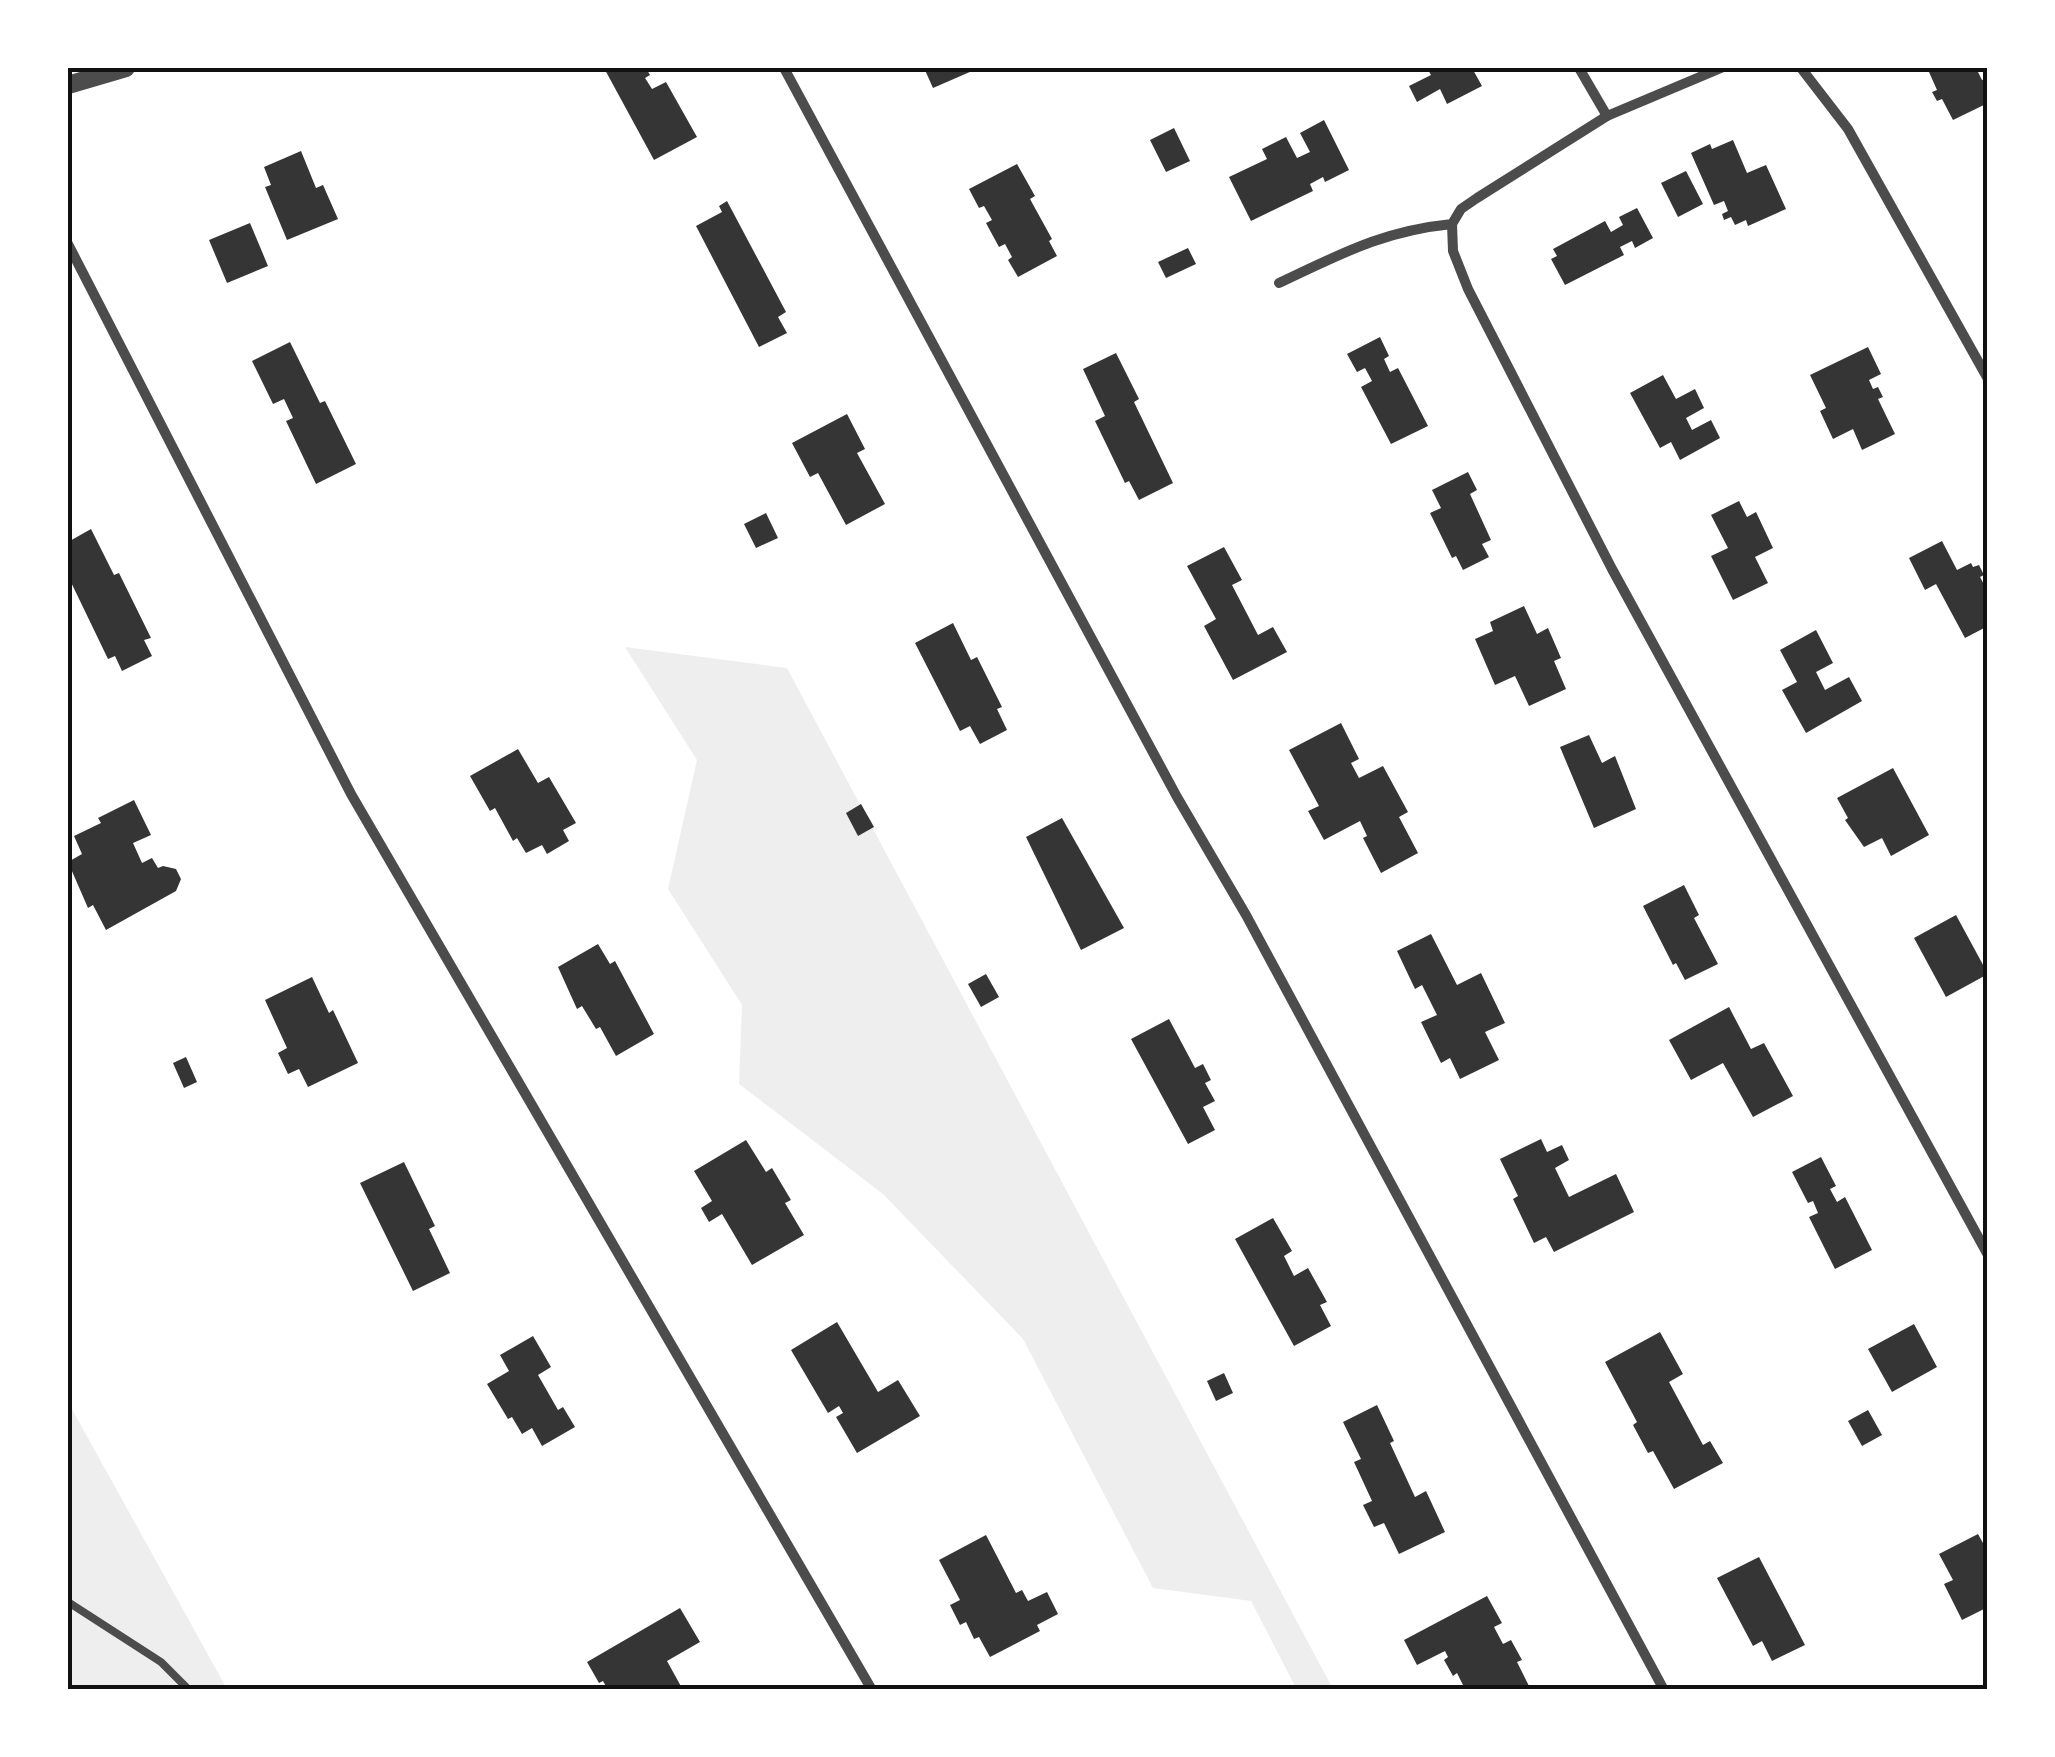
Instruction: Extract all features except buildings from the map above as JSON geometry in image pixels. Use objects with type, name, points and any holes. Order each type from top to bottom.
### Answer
[{"type":"street","points":[[68,86],[126,68]]},
{"type":"street","points":[[784,68],[1664,1690]]},
{"type":"street","points":[[1579,68],[1607,116]]},
{"type":"street","points":[[1721,68],[1607,116],[1477,198],[1461,209],[1452,224],[1453,251],[1468,289],[1612,569],[1988,1256]]},
{"type":"street","points":[[1801,68],[1848,129],[1988,380]]},
{"type":"street","points":[[1279,284],[1368,240],[1410,228],[1452,224]]},
{"type":"street","points":[[68,244],[351,794],[872,1690]]},
{"type":"lane","points":[[68,1602],[162,1662],[190,1690]]},
{"type":"shaded area","points":[[625,647],[787,668],[1333,1689],[1292,1689],[1294,1684],[1251,1601],[1153,1588],[1023,1339],[883,1194],[739,1084],[742,1005],[668,889],[697,760]]},
{"type":"shaded area","points":[[68,1402],[227,1689],[68,1689]]}]
